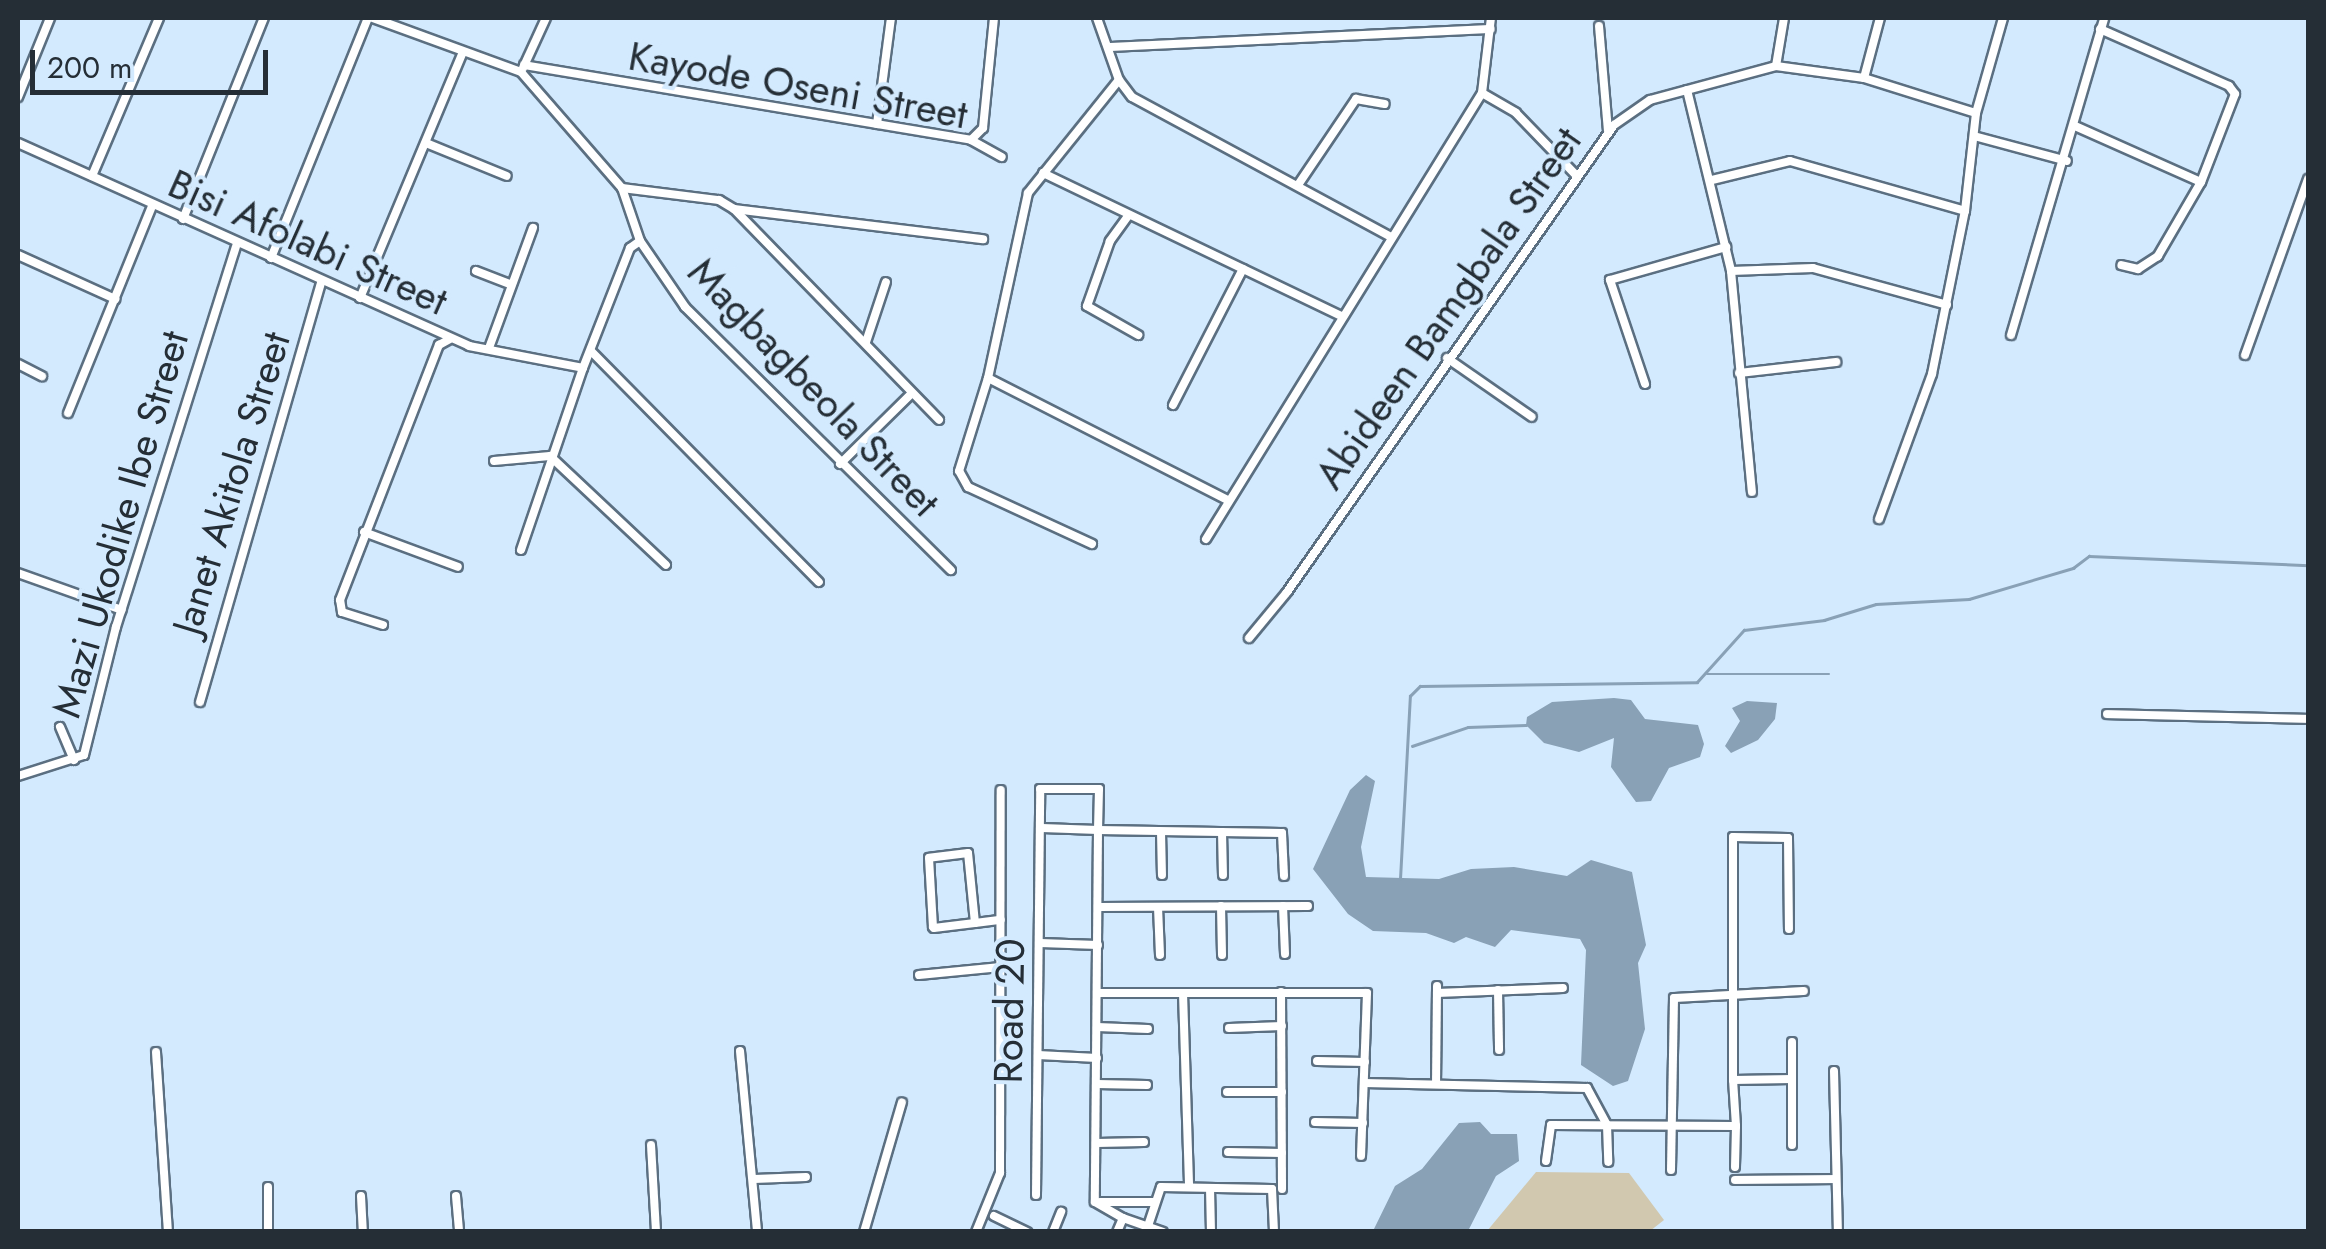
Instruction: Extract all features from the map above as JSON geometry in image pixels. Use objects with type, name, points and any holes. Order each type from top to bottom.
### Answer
[{"type":"street","points":[[18,97],[50,18]]},
{"type":"street","points":[[92,176],[159,18]]},
{"type":"street","points":[[183,219],[264,18]]},
{"type":"street","points":[[271,258],[371,18]]},
{"type":"street","name":"Kayode Oseni Street","points":[[371,18],[463,52],[522,68],[971,140],[1002,157]]},
{"type":"street","points":[[546,18],[522,68],[622,188],[719,200],[734,208],[939,420]]},
{"type":"street","points":[[877,124],[890,18]]},
{"type":"street","points":[[971,140],[983,128],[994,18]]},
{"type":"street","points":[[1097,18],[1119,80],[1132,97],[1391,236]]},
{"type":"street","points":[[1206,539],[1482,93],[1491,18]]},
{"type":"street","points":[[1776,66],[1784,18]]},
{"type":"street","points":[[1864,78],[1880,18]]},
{"type":"street","points":[[1879,519],[1932,374],[1965,212],[1976,113],[2003,18]]},
{"type":"street","points":[[2011,336],[2067,161],[2104,18]]},
{"type":"street","points":[[1599,26],[1608,131]]},
{"type":"street","points":[[1109,47],[1491,29]]},
{"type":"street","points":[[2100,30],[2234,89],[2202,182],[2158,256],[2138,269],[2121,265]]},
{"type":"street","points":[[360,298],[463,52]]},
{"type":"street","name":"Abideen Bamgbala Street","points":[[1248,638],[1287,592],[1575,174],[1608,131],[1650,100],[1776,66],[1864,78],[1976,113]]},
{"type":"street","points":[[1092,544],[963,481],[959,471],[988,378],[1022,212],[1043,173],[1119,80]]},
{"type":"street","points":[[1686,90],[1712,180],[1731,271],[1752,492]]},
{"type":"street","points":[[1482,93],[1516,113],[1575,174]]},
{"type":"street","points":[[1298,185],[1356,100],[1386,104]]},
{"type":"street","points":[[2075,126],[2202,182]]},
{"type":"street","points":[[1974,136],[2067,161]]},
{"type":"street","points":[[426,143],[507,176]]},
{"type":"street","name":"Bisi Afolabi Street","points":[[19,146],[450,338],[583,368]]},
{"type":"street","points":[[1712,180],[1790,162],[1965,212]]},
{"type":"street","points":[[1043,173],[1342,316]]},
{"type":"street","points":[[2245,355],[2308,179]]},
{"type":"street","name":"Magbagbeola Street","points":[[622,188],[640,241],[685,307],[951,570]]},
{"type":"street","points":[[68,413],[152,206]]},
{"type":"street","points":[[734,208],[983,239]]},
{"type":"street","points":[[1128,216],[1110,242],[1088,306],[1138,336]]},
{"type":"street","points":[[489,348],[532,228]]},
{"type":"street","points":[[522,550],[550,456],[583,368],[630,248],[640,241]]},
{"type":"street","name":"Mazi Ukodike Ibe Street","points":[[18,776],[84,756],[122,610],[237,243]]},
{"type":"street","points":[[1644,384],[1610,280],[1726,247]]},
{"type":"street","points":[[18,255],[115,298]]},
{"type":"street","points":[[1731,271],[1814,268],[1947,305]]},
{"type":"street","points":[[1173,406],[1244,269]]},
{"type":"street","points":[[476,271],[510,284]]},
{"type":"street","name":"Janet Akitola Street","points":[[200,702],[322,282]]},
{"type":"street","points":[[866,342],[886,282]]},
{"type":"street","points":[[383,625],[339,609],[364,532],[439,346],[450,338]]},
{"type":"street","points":[[592,352],[819,582]]},
{"type":"street","points":[[1447,358],[1532,418]]},
{"type":"street","points":[[1739,374],[1836,362]]},
{"type":"street","points":[[18,364],[42,376]]},
{"type":"street","points":[[988,378],[1227,500]]},
{"type":"street","points":[[840,464],[912,393]]},
{"type":"street","points":[[494,462],[550,456],[666,565]]},
{"type":"street","points":[[364,532],[458,567]]},
{"type":"street","points":[[18,573],[122,610]]},
{"type":"street","points":[[2107,714],[2308,719]]},
{"type":"street","points":[[60,728],[74,760]]},
{"type":"street","name":"Road 20","points":[[1036,1195],[1040,789],[1099,789],[1098,830]]},
{"type":"street","points":[[976,1232],[1000,1173],[1001,790]]},
{"type":"street","points":[[1042,828],[1282,833],[1284,876]]},
{"type":"street","points":[[1095,1202],[1098,830]]},
{"type":"street","points":[[1161,832],[1162,875]]},
{"type":"street","points":[[1222,832],[1223,875]]},
{"type":"street","points":[[1735,1167],[1730,994],[1736,835],[1788,838],[1789,929]]},
{"type":"street","points":[[975,923],[968,853],[928,858],[933,927],[975,923],[1001,920]]},
{"type":"street","points":[[1158,906],[1160,955]]},
{"type":"street","points":[[1221,906],[1222,955]]},
{"type":"street","points":[[1284,906],[1285,954]]},
{"type":"street","points":[[1098,907],[1308,906]]},
{"type":"street","points":[[1040,943],[1098,945]]},
{"type":"street","points":[[919,975],[1001,967]]},
{"type":"street","points":[[1436,1084],[1437,990],[1564,988]]},
{"type":"street","points":[[1498,990],[1499,1050]]},
{"type":"street","points":[[1671,1170],[1673,1000],[1804,991]]},
{"type":"street","points":[[1183,992],[1189,1188]]},
{"type":"street","points":[[1282,992],[1282,1189]]},
{"type":"street","points":[[1098,993],[1367,993],[1361,1156]]},
{"type":"street","points":[[1230,1028],[1282,1026]]},
{"type":"street","points":[[1098,1027],[1148,1029]]},
{"type":"street","points":[[1792,1042],[1792,1144]]},
{"type":"street","points":[[740,1051],[757,1232]]},
{"type":"street","points":[[156,1052],[168,1232]]},
{"type":"street","points":[[1038,1055],[1097,1058]]},
{"type":"street","points":[[1317,1061],[1365,1062]]},
{"type":"street","points":[[1834,1071],[1838,1232]]},
{"type":"street","points":[[1734,1080],[1792,1079]]},
{"type":"street","points":[[1364,1083],[1588,1088],[1608,1125],[1608,1162]]},
{"type":"street","points":[[1097,1084],[1147,1085]]},
{"type":"street","points":[[1227,1092],[1282,1092]]},
{"type":"street","points":[[864,1232],[902,1102]]},
{"type":"street","points":[[1315,1122],[1363,1122]]},
{"type":"street","points":[[1546,1160],[1551,1125],[1736,1126]]},
{"type":"street","points":[[1096,1143],[1144,1142]]},
{"type":"street","points":[[651,1144],[656,1232]]},
{"type":"street","points":[[1228,1152],[1282,1153]]},
{"type":"street","points":[[754,1180],[806,1178]]},
{"type":"street","points":[[1735,1180],[1835,1179]]},
{"type":"street","points":[[268,1187],[268,1232]]},
{"type":"street","points":[[1148,1226],[1158,1188],[1272,1189],[1274,1232]]},
{"type":"street","points":[[1210,1188],[1210,1232]]},
{"type":"street","points":[[361,1196],[363,1232]]},
{"type":"street","points":[[456,1196],[459,1232]]},
{"type":"street","points":[[1095,1202],[1153,1202]]},
{"type":"street","points":[[1095,1202],[1123,1218],[1163,1232]]},
{"type":"street","points":[[1053,1232],[1061,1212]]},
{"type":"street","points":[[994,1216],[1026,1232]]},
{"type":"street","points":[[1117,1232],[1123,1218]]},
{"type":"shaded area","points":[[1536,1172],[1629,1173],[1664,1220],[1650,1231],[1487,1231]]},
{"type":"water","points":[[1631,700],[1645,719],[1698,725],[1704,744],[1700,757],[1669,768],[1651,801],[1636,802],[1611,767],[1614,738],[1579,752],[1544,743],[1526,725],[1527,717],[1552,702]]},
{"type":"water","points":[[1747,701],[1777,703],[1775,719],[1758,740],[1731,753],[1725,746],[1740,721],[1732,708]]},
{"type":"water","points":[[1366,775],[1375,781],[1361,847],[1366,877],[1439,879],[1471,869],[1514,867],[1567,876],[1591,860],[1632,872],[1646,945],[1638,963],[1645,1029],[1628,1081],[1613,1086],[1581,1065],[1586,950],[1580,939],[1511,930],[1495,947],[1466,937],[1454,943],[1426,933],[1373,931],[1348,914],[1313,869],[1350,790]]},
{"type":"water","points":[[1480,1122],[1491,1134],[1517,1134],[1519,1161],[1496,1176],[1468,1231],[1373,1231],[1395,1186],[1422,1169],[1459,1123]]},
{"type":"waterway","points":[[1400,879],[1410,696],[1420,686],[1697,682],[1744,630],[1824,620],[1876,604],[1969,599],[2073,568],[2089,556],[2308,565]]},
{"type":"waterway","points":[[1707,674],[1829,674]]},
{"type":"waterway","points":[[1412,746],[1468,727],[1526,725]]}]
